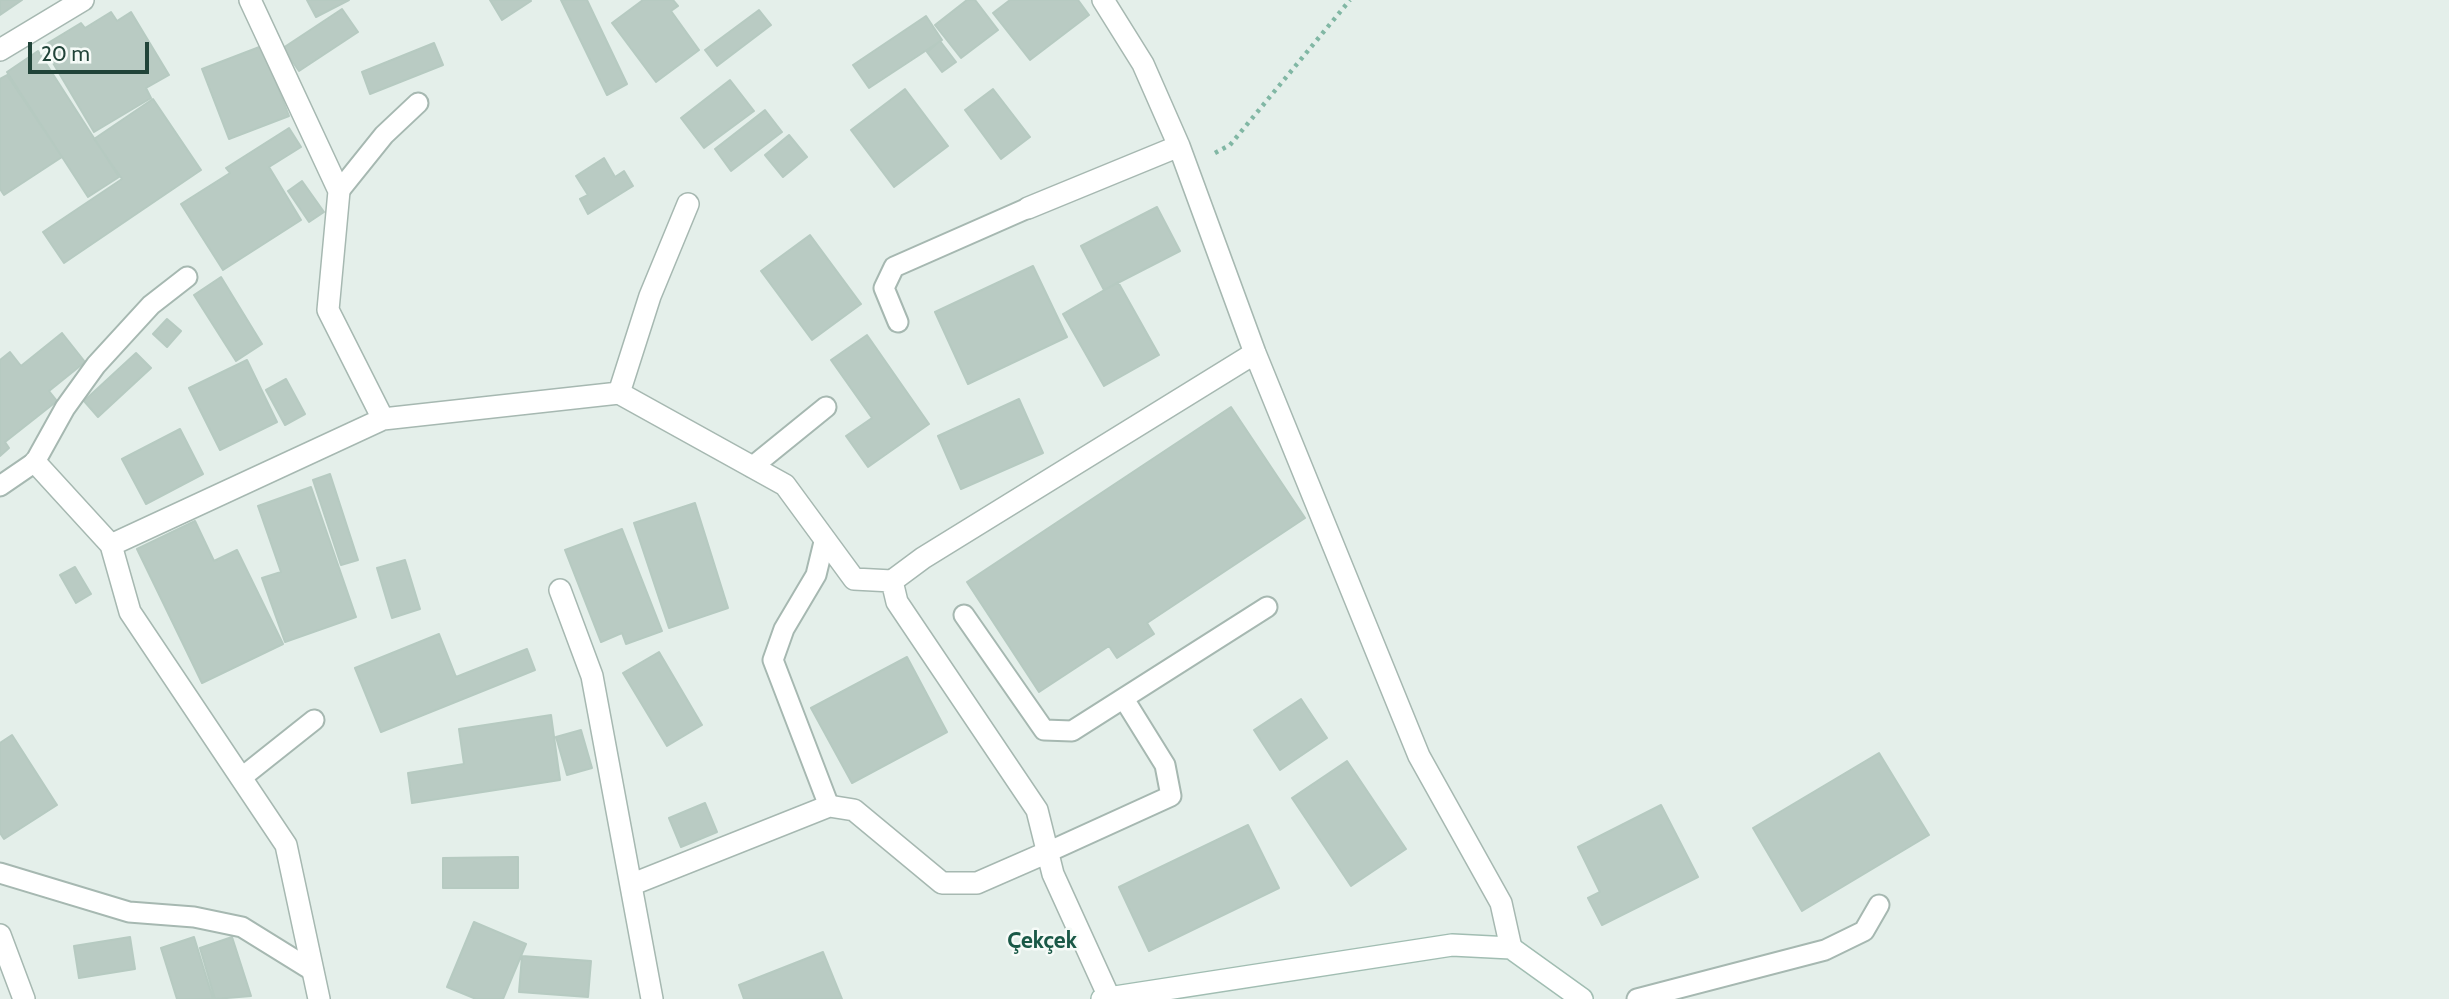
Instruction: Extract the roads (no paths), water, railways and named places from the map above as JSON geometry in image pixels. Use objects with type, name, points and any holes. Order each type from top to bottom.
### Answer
[{"type":"street","points":[[0,50],[83,0]]},
{"type":"street","points":[[250,0],[339,191],[328,310],[383,419]]},
{"type":"street","points":[[1103,0],[1143,64],[1179,146],[1255,353],[1419,756],[1501,904],[1511,948]]},
{"type":"street","points":[[1028,208],[1179,146]]},
{"type":"street","points":[[619,393],[650,296],[688,204]]},
{"type":"street","points":[[111,545],[383,419],[619,393],[785,485],[824,542],[854,579],[892,581],[935,550],[1255,353]]},
{"type":"street","points":[[35,463],[111,545],[130,612],[286,845],[319,999]]},
{"type":"street","points":[[892,581],[897,602],[1037,810],[1053,874],[1105,998],[1178,992],[1452,946],[1511,948],[1582,999]]},
{"type":"street","points":[[559,590],[592,677],[633,884],[652,999]]},
{"type":"street","points":[[633,884],[829,806],[854,810],[942,883],[977,883],[1048,852]]},
{"type":"street","points":[[0,935],[24,999]]},
{"type":"lane","points":[[339,191],[384,135],[418,103]]},
{"type":"lane","points":[[898,322],[884,288],[894,267],[1028,208]]},
{"type":"lane","points":[[0,486],[35,463],[65,408],[96,365],[151,305],[187,277]]},
{"type":"lane","points":[[752,467],[826,407]]},
{"type":"lane","points":[[824,542],[816,575],[784,629],[773,660],[829,806]]},
{"type":"lane","points":[[964,615],[1044,730],[1072,731],[1267,607]]},
{"type":"lane","points":[[1048,852],[1171,796],[1166,765],[1124,699]]},
{"type":"lane","points":[[242,778],[314,720]]},
{"type":"lane","points":[[0,873],[129,912],[194,917],[242,927],[313,971]]},
{"type":"lane","points":[[1637,999],[1825,950],[1864,932],[1879,905]]},
{"type":"district","name":"Çekçek","points":[[1042,941]]}]
